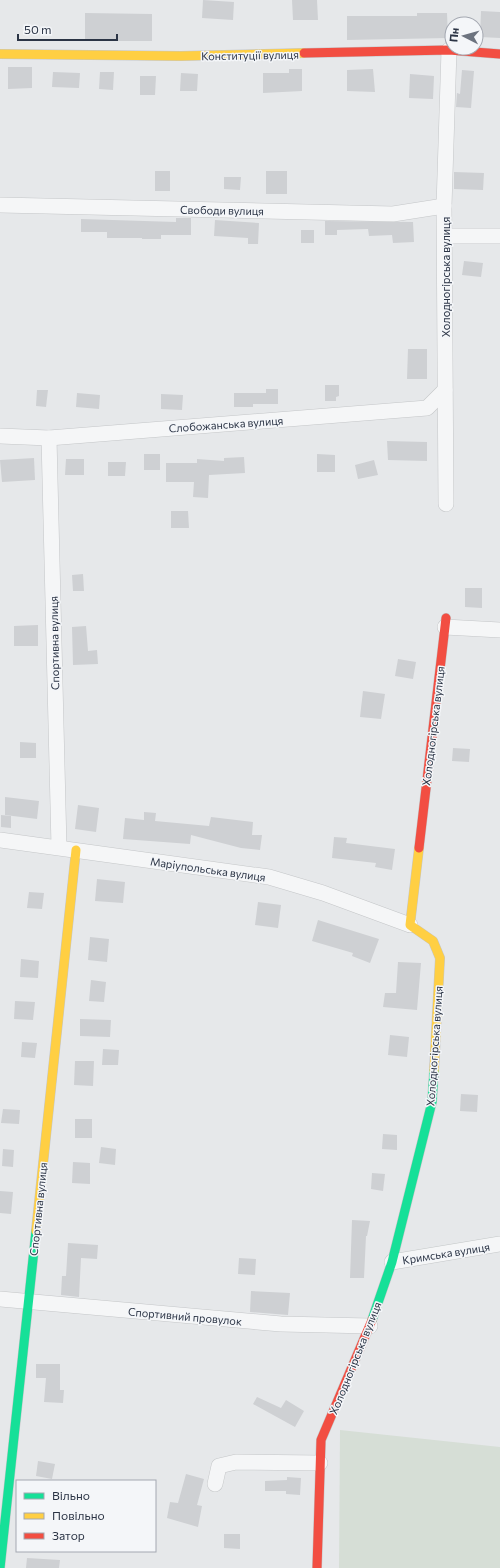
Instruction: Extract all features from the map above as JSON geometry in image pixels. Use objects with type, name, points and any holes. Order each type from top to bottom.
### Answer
[{"type":"street","name":"Конституції вулиця","points":[[0,54],[181,56],[444,50]]},
{"type":"street","name":"Конституції вулиця","points":[[484,53],[500,54]]},
{"type":"street","name":"Холодногірська вулиця","points":[[446,504],[446,236],[444,206],[449,56]]},
{"type":"street","name":"Свободи вулиця","points":[[0,205],[393,214],[444,206]]},
{"type":"street","points":[[446,236],[500,236]]},
{"type":"street","name":"Слобожанська вулиця","points":[[0,436],[49,438],[427,408],[445,390]]},
{"type":"street","name":"Спортивна вулиця","points":[[49,438],[59,848]]},
{"type":"street","name":"Холодногірська вулиця","points":[[317,1568],[321,1440],[370,1326],[392,1262],[432,1102],[440,958],[433,941],[410,926],[446,623]]},
{"type":"street","points":[[446,623],[500,630]]},
{"type":"street","name":"Маріупольська вулиця","points":[[0,840],[268,877],[323,893],[410,926]]},
{"type":"street","name":"Спортивна вулиця","points":[[0,1568],[76,850]]},
{"type":"street","name":"Кримська вулиця","points":[[392,1262],[500,1244]]},
{"type":"street","name":"Спортивний провулок","points":[[0,1299],[281,1324],[370,1326]]},
{"type":"street","points":[[215,1484],[219,1466],[236,1462],[320,1463]]},
{"type":"shaded area","points":[[340,1430],[500,1447],[500,1568],[339,1568]]},
{"type":"building","points":[[203,0],[234,2],[233,20],[202,18]]},
{"type":"building","points":[[292,0],[317,0],[318,20],[293,20]]},
{"type":"building","points":[[481,11],[500,12],[500,38],[484,37],[484,16],[481,16]]},
{"type":"building","points":[[85,13],[152,14],[152,41],[85,41]]},
{"type":"building","points":[[417,13],[447,13],[447,16],[444,16],[444,38],[347,40],[347,16],[417,16]]},
{"type":"building","points":[[8,67],[32,67],[32,88],[8,89]]},
{"type":"building","points":[[289,69],[302,69],[302,91],[263,93],[263,73],[289,73]]},
{"type":"building","points":[[373,69],[375,92],[347,91],[347,70]]},
{"type":"building","points":[[462,70],[474,71],[471,108],[456,107],[457,93],[460,94]]},
{"type":"building","points":[[53,72],[80,73],[79,88],[52,87]]},
{"type":"building","points":[[100,72],[114,72],[113,90],[99,89]]},
{"type":"building","points":[[181,73],[198,74],[197,91],[180,91]]},
{"type":"building","points":[[410,74],[434,76],[433,99],[409,98]]},
{"type":"building","points":[[140,76],[156,76],[155,95],[140,95]]},
{"type":"building","points":[[155,171],[170,171],[170,191],[155,191]]},
{"type":"building","points":[[266,171],[287,171],[287,194],[266,194]]},
{"type":"building","points":[[454,172],[484,173],[483,190],[454,189]]},
{"type":"building","points":[[224,177],[241,177],[240,190],[224,189]]},
{"type":"building","points":[[176,218],[191,218],[191,235],[161,235],[161,239],[142,239],[107,238],[107,232],[81,232],[81,219],[176,222]]},
{"type":"building","points":[[215,220],[259,223],[258,244],[248,244],[248,238],[214,236]]},
{"type":"building","points":[[325,221],[413,222],[414,242],[393,243],[392,235],[369,236],[368,229],[337,230],[337,235],[325,235]]},
{"type":"building","points":[[301,230],[314,230],[314,243],[301,243]]},
{"type":"building","points":[[464,261],[483,263],[481,277],[462,275]]},
{"type":"building","points":[[408,349],[427,349],[427,379],[407,379]]},
{"type":"building","points":[[325,385],[339,385],[339,396],[336,397],[336,401],[325,401]]},
{"type":"building","points":[[266,389],[278,389],[278,404],[253,404],[253,407],[234,407],[234,393],[266,393]]},
{"type":"building","points":[[37,390],[48,390],[46,407],[36,406]]},
{"type":"building","points":[[77,393],[100,395],[99,409],[76,407]]},
{"type":"building","points":[[161,394],[183,395],[182,410],[161,409]]},
{"type":"building","points":[[387,441],[427,442],[427,461],[388,460]]},
{"type":"building","points":[[144,454],[160,454],[160,470],[144,470]]},
{"type":"building","points":[[317,454],[335,455],[335,472],[317,472]]},
{"type":"building","points":[[244,457],[245,473],[209,475],[208,498],[193,497],[194,482],[166,482],[166,463],[197,463],[197,459],[224,461],[224,458]]},
{"type":"building","points":[[34,458],[35,480],[2,482],[0,460]]},
{"type":"building","points":[[66,459],[84,459],[84,475],[65,475]]},
{"type":"building","points":[[374,460],[378,475],[358,479],[355,465]]},
{"type":"building","points":[[108,462],[126,462],[125,476],[108,476]]},
{"type":"building","points":[[171,511],[188,511],[189,528],[171,528]]},
{"type":"building","points":[[83,574],[84,591],[73,591],[72,575]]},
{"type":"building","points":[[465,588],[482,588],[482,608],[465,607]]},
{"type":"building","points":[[38,625],[38,646],[14,646],[14,626]]},
{"type":"building","points":[[86,626],[88,651],[97,650],[98,664],[73,665],[72,627]]},
{"type":"building","points":[[398,659],[416,662],[413,679],[395,676]]},
{"type":"building","points":[[363,691],[385,694],[381,719],[360,717]]},
{"type":"building","points":[[20,742],[36,743],[36,758],[20,758]]},
{"type":"building","points":[[453,748],[470,749],[469,762],[452,761]]},
{"type":"building","points":[[5,797],[39,801],[37,819],[5,815]]},
{"type":"building","points":[[78,805],[99,808],[96,832],[75,829]]},
{"type":"building","points":[[144,812],[156,813],[155,821],[209,826],[211,817],[253,822],[252,835],[262,835],[260,850],[241,848],[191,835],[190,844],[123,839],[125,818],[144,820]]},
{"type":"building","points":[[1,815],[11,816],[11,828],[1,827]]},
{"type":"building","points":[[334,837],[347,838],[346,843],[395,849],[392,870],[375,867],[376,863],[332,858]]},
{"type":"building","points":[[97,879],[125,882],[123,903],[95,901]]},
{"type":"building","points":[[29,892],[44,893],[42,909],[27,908]]},
{"type":"building","points":[[258,902],[281,905],[278,928],[255,925]]},
{"type":"building","points":[[318,920],[379,939],[370,963],[352,956],[353,953],[312,941]]},
{"type":"building","points":[[90,937],[109,939],[107,962],[88,960]]},
{"type":"building","points":[[21,959],[39,961],[38,978],[20,977]]},
{"type":"building","points":[[398,962],[421,963],[417,1010],[383,1007],[385,993],[396,993]]},
{"type":"building","points":[[91,980],[106,982],[104,1002],[89,1001]]},
{"type":"building","points":[[15,1001],[35,1002],[33,1020],[14,1019]]},
{"type":"building","points":[[80,1019],[111,1020],[110,1037],[80,1036]]},
{"type":"building","points":[[390,1035],[409,1037],[407,1057],[388,1055]]},
{"type":"building","points":[[22,1042],[37,1043],[35,1058],[21,1057]]},
{"type":"building","points":[[103,1049],[119,1050],[118,1065],[102,1065]]},
{"type":"building","points":[[75,1061],[94,1061],[93,1086],[74,1085]]},
{"type":"building","points":[[461,1094],[478,1095],[477,1112],[460,1111]]},
{"type":"building","points":[[3,1109],[20,1110],[19,1124],[1,1123]]},
{"type":"building","points":[[75,1119],[92,1119],[92,1138],[75,1138]]},
{"type":"building","points":[[383,1134],[397,1135],[397,1150],[382,1149]]},
{"type":"building","points":[[101,1147],[116,1149],[115,1165],[99,1163]]},
{"type":"building","points":[[3,1149],[14,1150],[13,1167],[2,1166]]},
{"type":"building","points":[[73,1162],[90,1163],[90,1184],[72,1183]]},
{"type":"building","points":[[372,1173],[385,1174],[383,1191],[371,1189]]},
{"type":"building","points":[[0,1191],[13,1192],[11,1214],[0,1213]]},
{"type":"building","points":[[352,1220],[370,1221],[366,1236],[364,1278],[350,1278]]},
{"type":"building","points":[[68,1243],[98,1245],[97,1259],[81,1258],[79,1297],[61,1295],[62,1276],[66,1276]]},
{"type":"building","points":[[239,1258],[256,1259],[255,1275],[238,1274]]},
{"type":"building","points":[[251,1291],[290,1293],[288,1315],[250,1312]]},
{"type":"building","points":[[36,1364],[60,1364],[60,1390],[64,1390],[63,1403],[44,1402],[46,1378],[36,1378]]},
{"type":"building","points":[[257,1397],[281,1408],[286,1400],[304,1411],[295,1427],[253,1404]]},
{"type":"building","points":[[38,1461],[55,1464],[52,1479],[36,1476]]},
{"type":"building","points":[[186,1474],[204,1479],[197,1505],[202,1506],[198,1527],[167,1518],[170,1502],[178,1503]]},
{"type":"building","points":[[287,1477],[301,1478],[300,1495],[286,1494],[286,1491],[265,1491],[265,1481],[287,1480]]},
{"type":"building","points":[[224,1534],[240,1534],[240,1549],[224,1548]]},
{"type":"building","points":[[27,1558],[60,1560],[59,1568],[26,1568]]},
{"type":"traffic: fast","points":[[372,1320],[392,1262],[432,1102],[434,1071]]},
{"type":"traffic: fast","points":[[0,1568],[36,1231]]},
{"type":"traffic: slow","points":[[0,54],[181,56],[304,53]]},
{"type":"traffic: slow","points":[[419,848],[410,925],[433,941],[440,958],[434,1071]]},
{"type":"traffic: slow","points":[[36,1231],[76,850]]},
{"type":"traffic: jam","points":[[304,53],[449,50],[500,54]]},
{"type":"traffic: jam","points":[[419,848],[446,618]]},
{"type":"traffic: jam","points":[[317,1568],[321,1440],[372,1320]]}]
